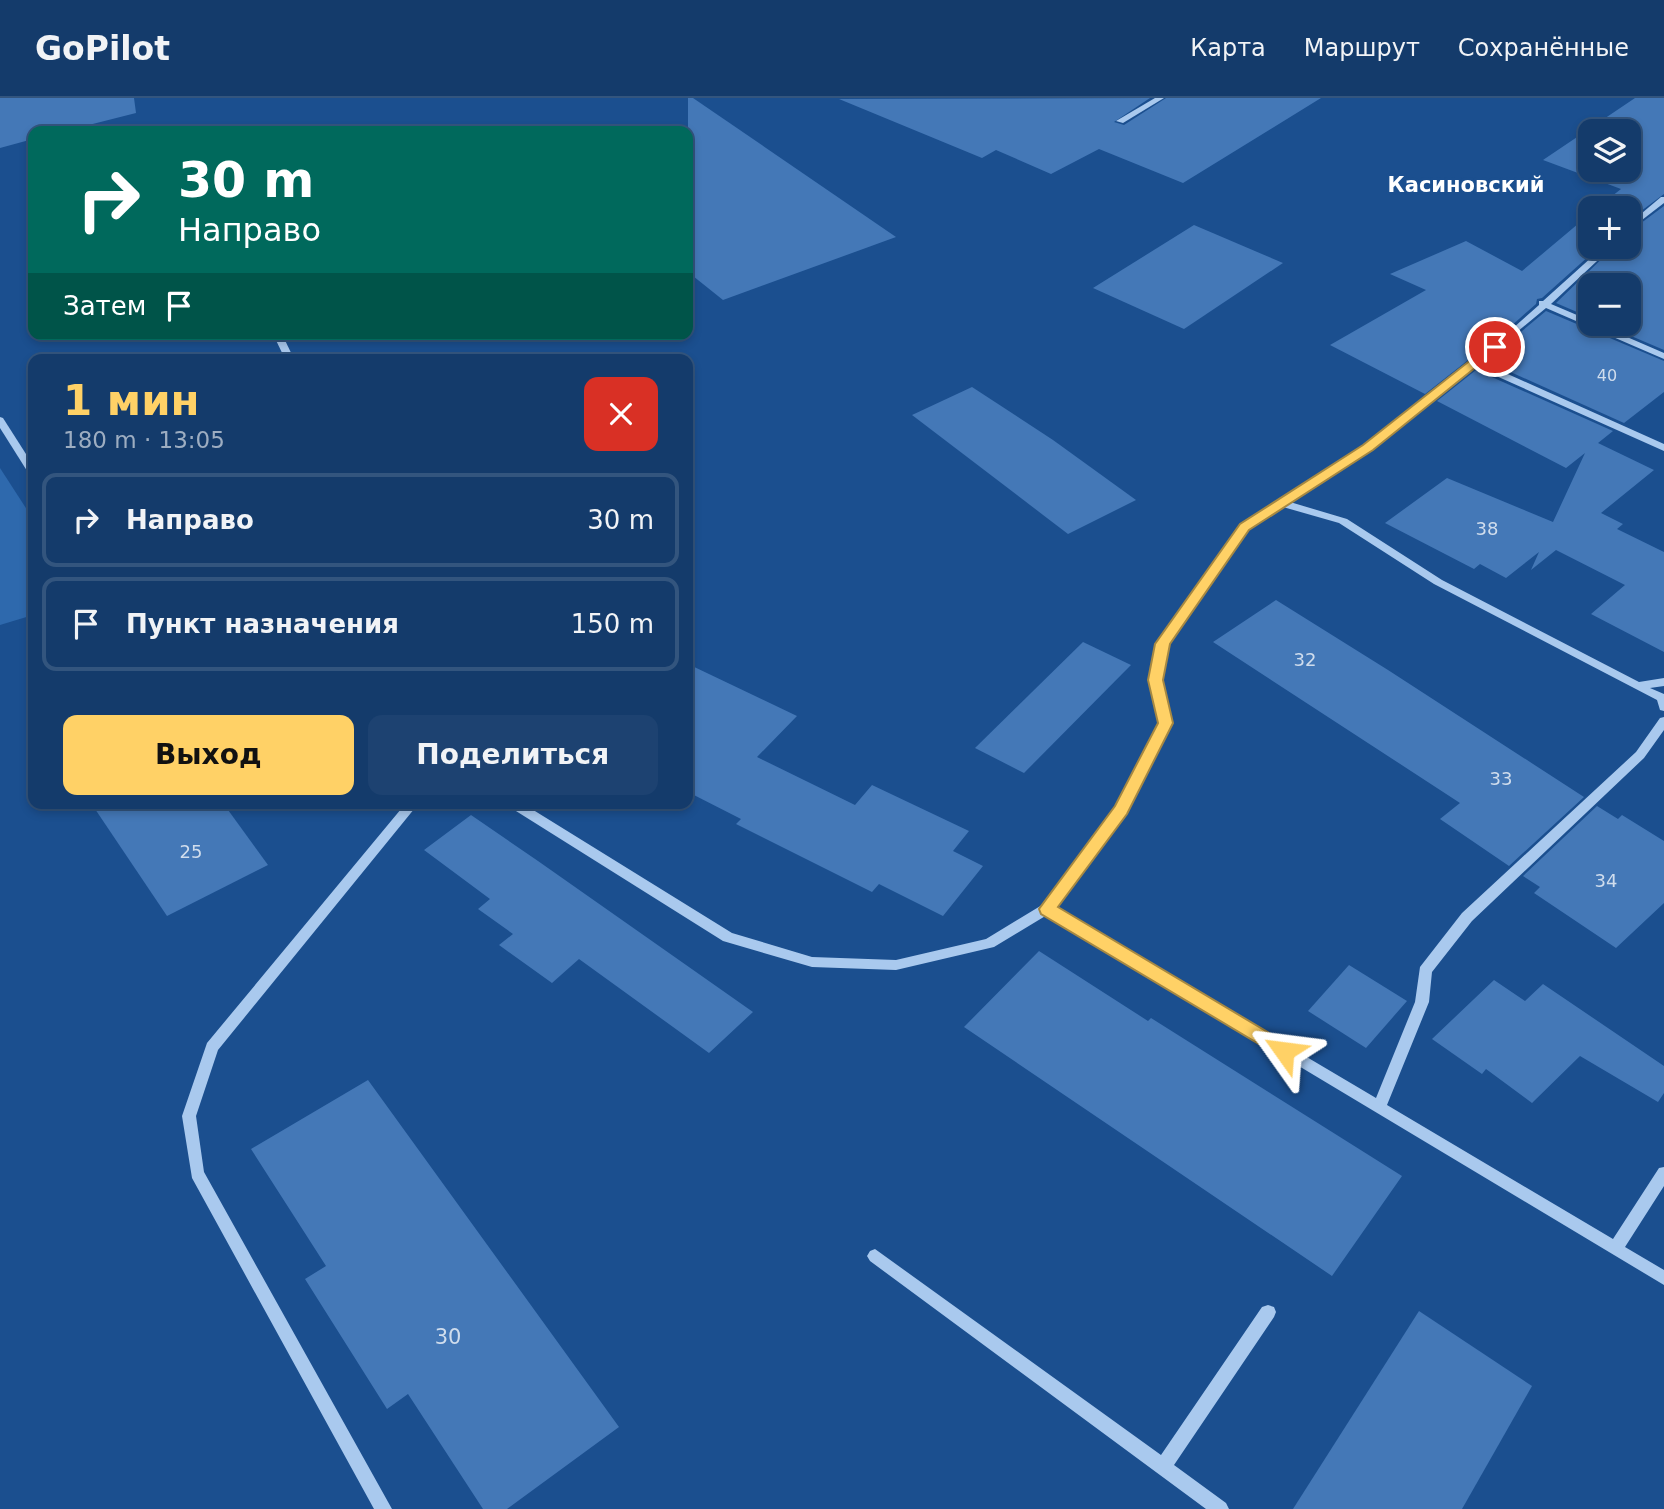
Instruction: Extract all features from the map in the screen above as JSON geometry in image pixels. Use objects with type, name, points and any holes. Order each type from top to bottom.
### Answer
[{"type":"street","points":[[1120,121],[1160,98]]},
{"type":"street","points":[[1641,219],[1664,199]]},
{"type":"street","points":[[522,809],[728,937],[812,962],[896,965],[989,943],[1047,909],[1121,810],[1166,723],[1155,680],[1162,644],[1244,527],[1368,447],[1515,331],[1542,303],[1594,259]]},
{"type":"street","points":[[1542,303],[1664,356]]},
{"type":"street","points":[[0,420],[28,464]]},
{"type":"street","points":[[1282,503],[1343,522],[1438,582],[1662,698],[1664,707]]},
{"type":"street","points":[[1638,687],[1664,682]]},
{"type":"street","points":[[1379,1108],[1422,1002],[1425,971],[1467,917],[1640,755],[1664,721]]},
{"type":"street","points":[[383,1509],[197,1173],[189,1116],[212,1047],[408,809]]},
{"type":"street","points":[[1047,909],[1664,1278]]},
{"type":"street","points":[[1615,1248],[1664,1173]]},
{"type":"street","points":[[875,1256],[1220,1509]]},
{"type":"street","points":[[1163,1467],[1268,1312]]},
{"type":"lane","points":[[1475,363],[1664,448]]},
{"type":"shaded area","points":[[0,468],[28,511],[28,617],[0,625]]},
{"type":"building","points":[[0,98],[134,98],[136,113],[85,126],[28,126],[28,140],[0,148]]},
{"type":"building","points":[[688,98],[693,98],[896,237],[723,300],[693,276],[693,126],[688,126]]},
{"type":"building","points":[[1150,98],[1114,122],[1124,125],[1166,98],[1321,98],[1183,183],[1099,149],[1051,174],[996,150],[982,158],[839,99]]},
{"type":"building","points":[[1635,98],[1664,98],[1664,194],[1641,211],[1641,196],[1612,196],[1621,189],[1602,182],[1641,182],[1641,119],[1604,119]]},
{"type":"building","points":[[1578,136],[1578,173],[1543,160]]},
{"type":"building","points":[[1664,206],[1664,350],[1631,336],[1641,336],[1641,273],[1587,273],[1602,259],[1641,259],[1641,223]]},
{"type":"building","points":[[1578,224],[1578,259],[1586,259],[1542,298],[1537,299],[1536,304],[1510,327],[1425,394],[1330,345],[1426,290],[1390,274],[1466,241],[1522,271]]},
{"type":"building","points":[[1194,225],[1283,263],[1184,329],[1093,288]]},
{"type":"building","points":[[1578,282],[1578,312],[1556,303]]},
{"type":"building","points":[[1546,311],[1578,325],[1578,336],[1605,336],[1664,361],[1664,392],[1624,423],[1486,361]]},
{"type":"building","points":[[1476,370],[1613,431],[1598,443],[1654,470],[1601,513],[1623,524],[1617,529],[1664,552],[1664,652],[1591,614],[1625,585],[1556,550],[1531,570],[1539,552],[1506,578],[1480,564],[1474,569],[1385,523],[1447,478],[1553,522],[1585,453],[1566,468],[1437,401]]},
{"type":"building","points":[[972,387],[1053,440],[1136,500],[1068,534],[912,415]]},
{"type":"building","points":[[1276,600],[1584,797],[1509,866],[1440,819],[1460,803],[1213,642]]},
{"type":"building","points":[[1083,642],[1131,665],[1024,773],[975,748]]},
{"type":"building","points":[[693,666],[797,716],[757,757],[855,805],[872,785],[969,831],[953,851],[983,866],[943,916],[879,884],[872,892],[736,824],[741,819],[693,795]]},
{"type":"building","points":[[1597,806],[1618,819],[1622,815],[1664,841],[1664,903],[1616,948],[1534,893],[1540,887],[1523,876]]},
{"type":"building","points":[[95,809],[227,809],[268,865],[167,916]]},
{"type":"building","points":[[471,815],[753,1012],[709,1053],[579,959],[552,983],[499,945],[513,934],[478,909],[490,899],[424,850]]},
{"type":"building","points":[[1039,951],[1402,1176],[1332,1276],[964,1027]]},
{"type":"building","points":[[1349,965],[1407,1001],[1366,1048],[1308,1011]]},
{"type":"building","points":[[1494,980],[1525,1001],[1543,984],[1664,1066],[1664,1093],[1658,1102],[1580,1056],[1532,1103],[1486,1069],[1482,1074],[1432,1039]]},
{"type":"building","points":[[368,1080],[619,1427],[507,1509],[483,1509],[408,1394],[387,1409],[305,1279],[326,1266],[251,1149]]},
{"type":"building","points":[[1419,1311],[1532,1386],[1462,1509],[1293,1509]]},
{"type":"district","name":"Касиновский","points":[[1466,185]]},
{"type":"route","points":[[1284,1051],[1047,909],[1121,810],[1166,723],[1155,680],[1162,644],[1244,527],[1368,447],[1495,347]]}]
